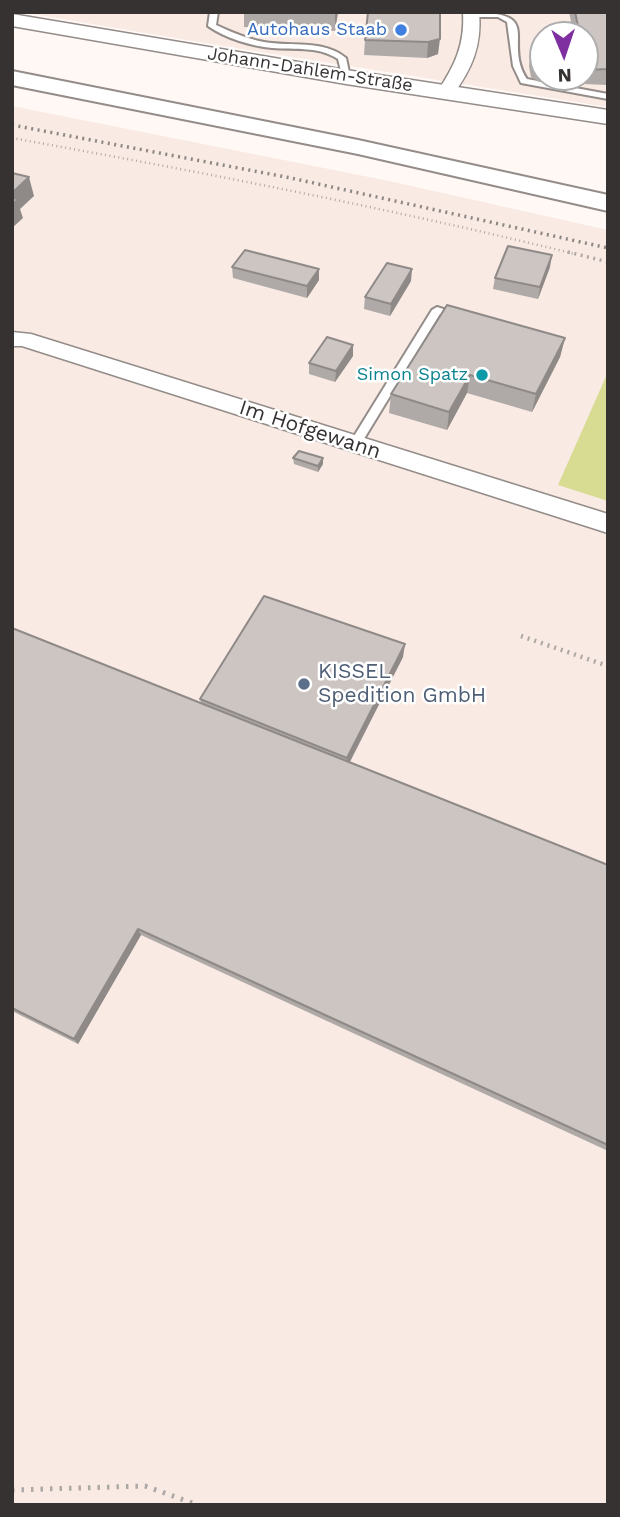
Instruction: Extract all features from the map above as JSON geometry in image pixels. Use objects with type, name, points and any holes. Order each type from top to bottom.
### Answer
[{"type":"highway","points":[[12,61],[371,132],[608,183]]},
{"type":"highway","points":[[12,78],[358,147],[608,203]]},
{"type":"street","points":[[446,92],[469,58],[473,32],[471,13]]},
{"type":"street","name":"Johann-Dahlem-Straße","points":[[12,20],[346,77],[608,117]]},
{"type":"street","name":"Im Hofgewann","points":[[12,339],[23,339],[608,524]]},
{"type":"lane","points":[[214,12],[212,26],[232,36],[265,45],[331,49],[342,58],[346,77]]},
{"type":"lane","points":[[471,13],[505,17],[512,23],[518,70],[524,81],[608,97]]},
{"type":"lane","points":[[355,444],[437,310],[474,320]]},
{"type":"path","points":[[12,138],[274,186],[454,224],[608,262]]},
{"type":"path","points":[[521,636],[608,666]]},
{"type":"path","points":[[12,1490],[145,1486],[198,1505]]},
{"type":"shaded area","points":[[21,12],[608,12],[608,107],[217,45]]},
{"type":"shaded area","name":"KISSEL Spedition GmbH","points":[[12,106],[389,181],[608,230],[608,1505],[12,1505]]},
{"type":"green space","points":[[608,372],[608,501],[558,485]]},
{"type":"building","points":[[368,12],[440,12],[440,39],[428,42],[365,40]]},
{"type":"building","points":[[575,12],[608,12],[608,69],[599,69],[599,21],[577,21]]},
{"type":"building","points":[[12,173],[29,177],[12,193]]},
{"type":"building","points":[[508,246],[552,255],[540,287],[495,278]]},
{"type":"building","points":[[245,250],[319,269],[307,286],[232,267]]},
{"type":"building","points":[[387,263],[412,269],[391,304],[365,297]]},
{"type":"building","name":"Simon Spatz","points":[[447,305],[565,338],[536,394],[470,375],[449,412],[391,394]]},
{"type":"building","points":[[327,337],[353,345],[336,371],[309,363]]},
{"type":"building","points":[[299,451],[323,458],[318,466],[293,458]]},
{"type":"building","name":"KISSEL Spedition GmbH","points":[[264,596],[405,644],[347,758],[200,699]]},
{"type":"building","points":[[12,628],[608,865],[608,1145],[138,929],[74,1039],[12,1008]]},
{"type":"railway","points":[[12,125],[291,178],[608,248]]},
{"type":"place","name":"Autohaus Staab","points":[[401,30]]},
{"type":"place","name":"Simon Spatz","points":[[482,375]]},
{"type":"place","name":"KISSEL Spedition GmbH","points":[[304,684]]}]
